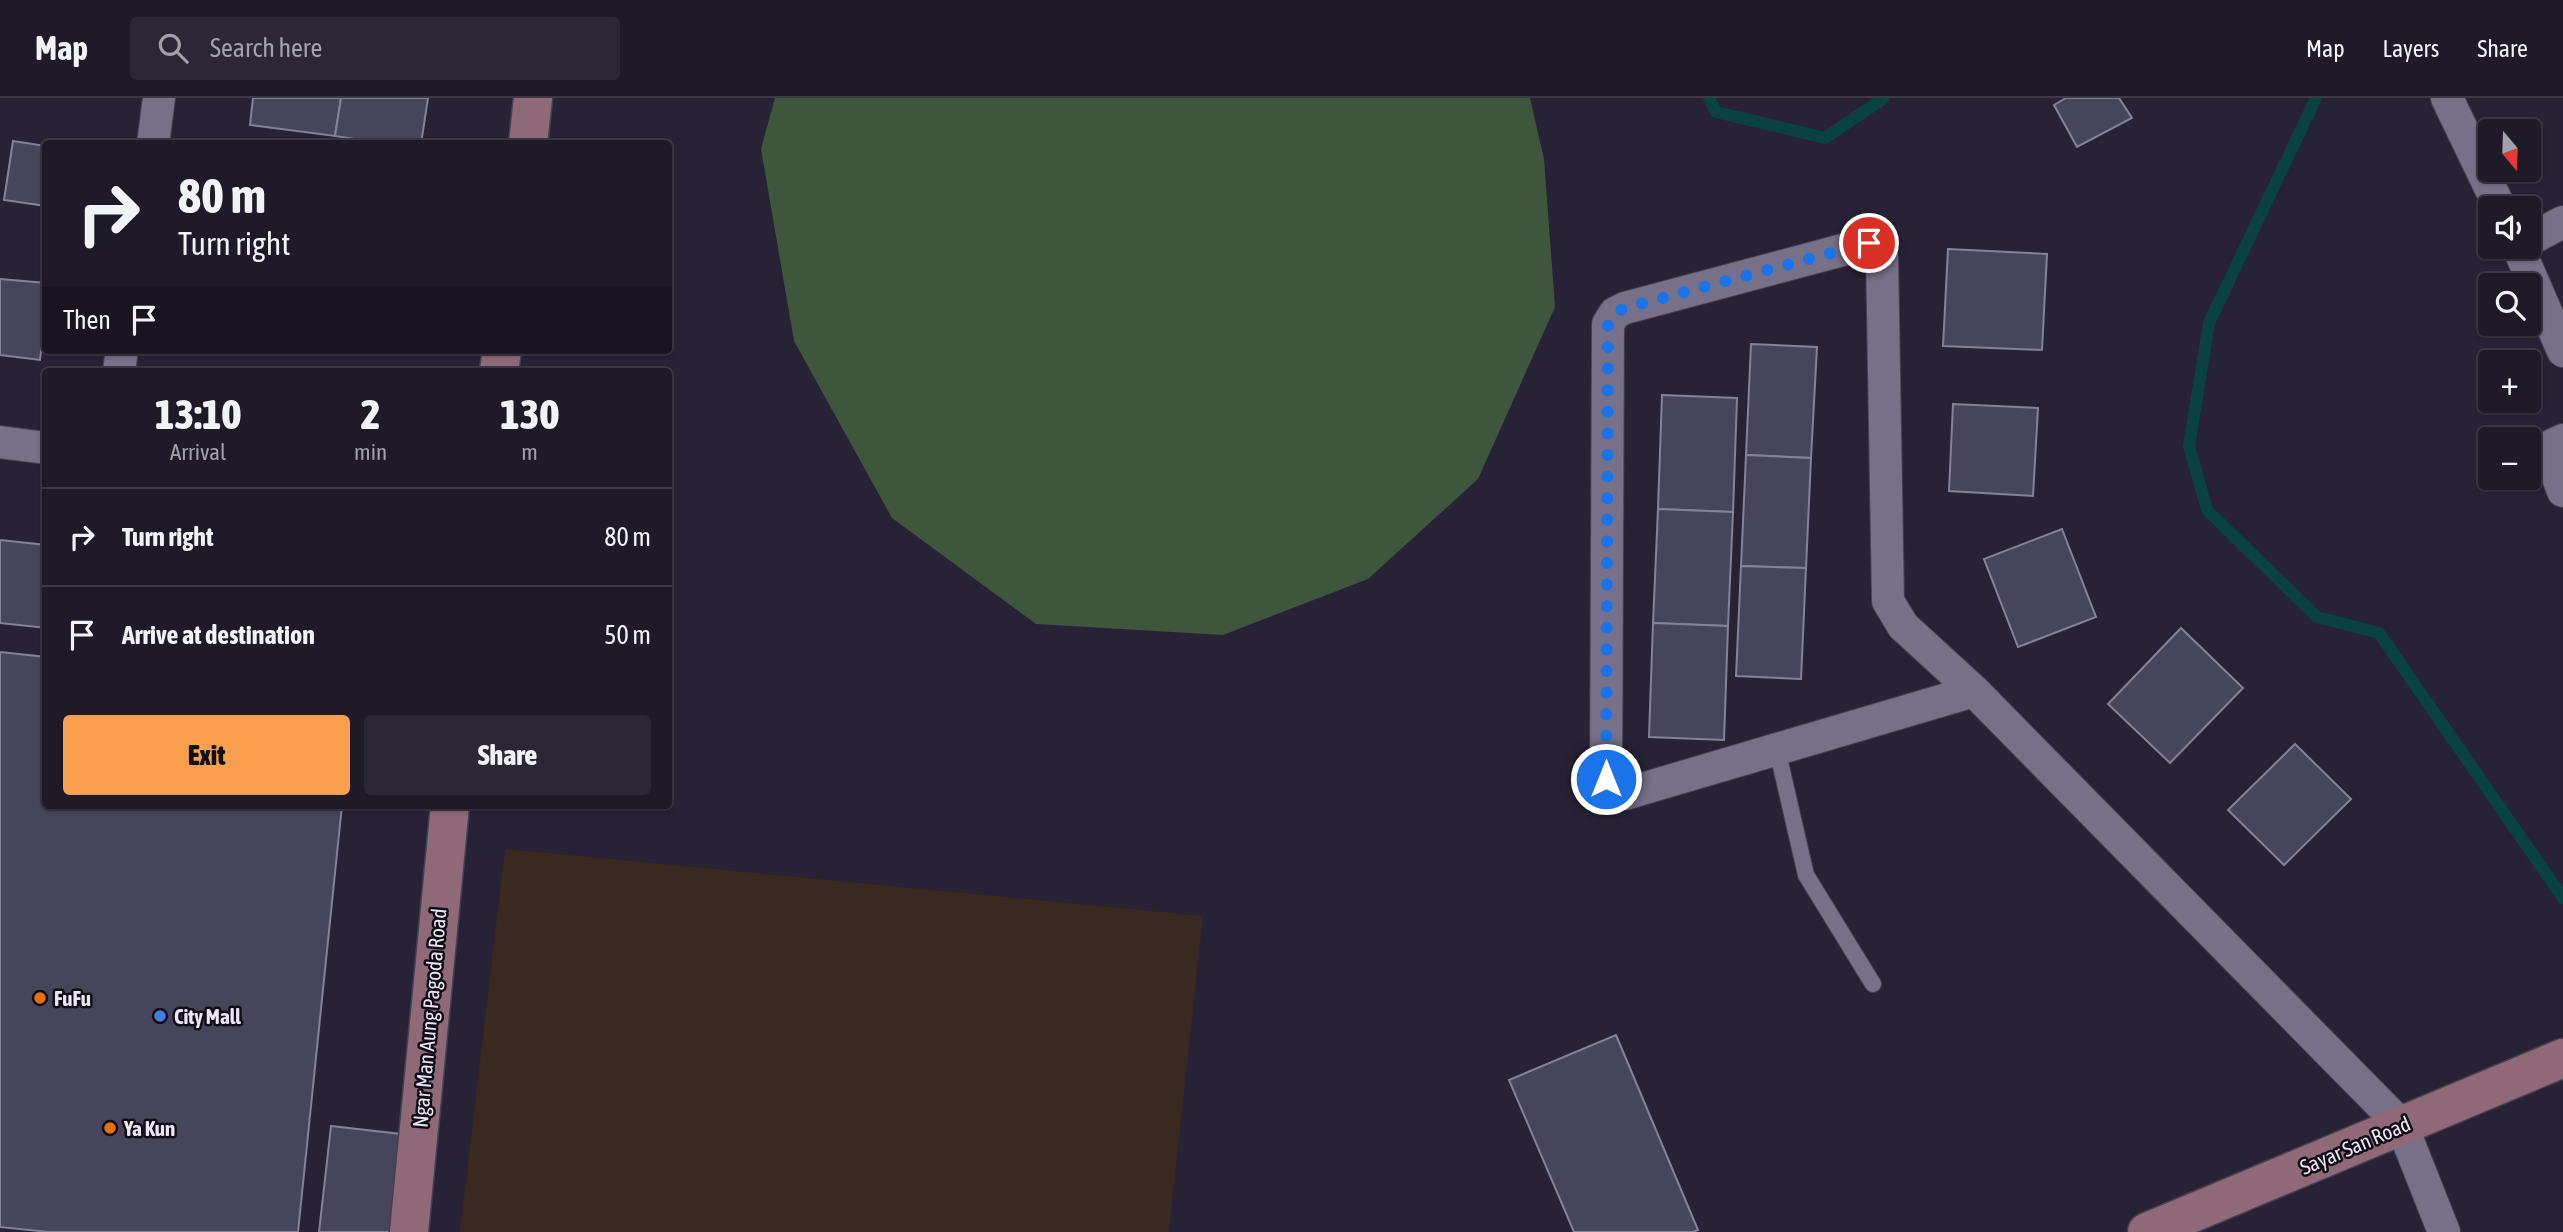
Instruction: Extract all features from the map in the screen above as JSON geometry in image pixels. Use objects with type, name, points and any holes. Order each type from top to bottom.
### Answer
[{"type":"main road","points":[[528,140],[533,98]]},
{"type":"main road","name":"Ngar Man Aung Pagoda Road","points":[[409,1232],[450,809]]},
{"type":"main road","name":"Sayar San Road","points":[[2147,1232],[2563,1058]]},
{"type":"street","points":[[154,140],[159,98]]},
{"type":"street","points":[[2447,98],[2494,196]]},
{"type":"street","points":[[2541,234],[2563,222]]},
{"type":"street","points":[[1974,691],[1625,794],[1611,792],[1606,779],[1608,324],[1615,313],[1625,308],[1869,243],[1877,247],[1882,256],[1888,601],[1903,626],[1974,691],[2402,1126],[2444,1232]]},
{"type":"street","points":[[2523,259],[2563,351]]},
{"type":"street","points":[[2563,440],[2552,445],[2549,454],[2563,491]]},
{"type":"street","points":[[0,442],[42,447]]},
{"type":"lane","points":[[1777,749],[1806,875],[1873,984]]},
{"type":"shaded area","points":[[505,849],[1203,916],[1169,1232],[460,1232]]},
{"type":"green space","points":[[775,98],[1530,98],[1544,159],[1555,307],[1478,479],[1368,579],[1223,635],[1036,624],[892,518],[794,341],[761,149]]},
{"type":"building","points":[[253,98],[341,98],[335,136],[250,125]]},
{"type":"building","points":[[341,98],[428,98],[422,140],[361,140],[335,136]]},
{"type":"building","points":[[2066,98],[2119,98],[2132,118],[2077,147],[2054,105]]},
{"type":"building","points":[[13,141],[42,145],[42,205],[4,200]]},
{"type":"building","points":[[1948,249],[2047,254],[2042,350],[1943,346]]},
{"type":"building","points":[[0,279],[42,283],[40,360],[0,355]]},
{"type":"building","points":[[1751,344],[1817,347],[1811,458],[1746,455]]},
{"type":"building","points":[[1662,395],[1737,398],[1733,512],[1658,509]]},
{"type":"building","points":[[1953,404],[2038,408],[2033,496],[1949,491]]},
{"type":"building","points":[[1746,455],[1811,458],[1806,568],[1741,566]]},
{"type":"building","points":[[1658,509],[1733,512],[1728,626],[1653,623]]},
{"type":"building","points":[[2062,529],[2096,617],[2018,647],[1984,559]]},
{"type":"building","points":[[0,540],[42,545],[42,628],[0,623]]},
{"type":"building","points":[[1741,566],[1806,568],[1801,679],[1736,676]]},
{"type":"building","points":[[1653,623],[1728,626],[1724,740],[1649,737]]},
{"type":"building","points":[[2181,628],[2243,688],[2170,763],[2108,704]]},
{"type":"building","name":"City Mall","points":[[0,652],[42,657],[42,809],[342,809],[298,1232],[49,1232],[0,1227]]},
{"type":"building","points":[[2295,744],[2351,799],[2284,865],[2228,810]]},
{"type":"building","points":[[1616,1035],[1698,1230],[1574,1232],[1509,1080]]},
{"type":"building","points":[[331,1126],[401,1134],[390,1232],[319,1232]]},
{"type":"waterway","points":[[1709,98],[1716,112],[1825,138],[1884,98]]},
{"type":"waterway","points":[[2316,98],[2209,323],[2189,446],[2207,510],[2317,617],[2379,633],[2563,898]]},
{"type":"place","name":"FuFu","points":[[40,998]]},
{"type":"place","name":"City Mall","points":[[160,1016]]},
{"type":"place","name":"Ya Kun","points":[[110,1128]]},
{"type":"route","points":[[1606,779],[1608,324],[1615,313],[1625,308],[1869,243]]}]
